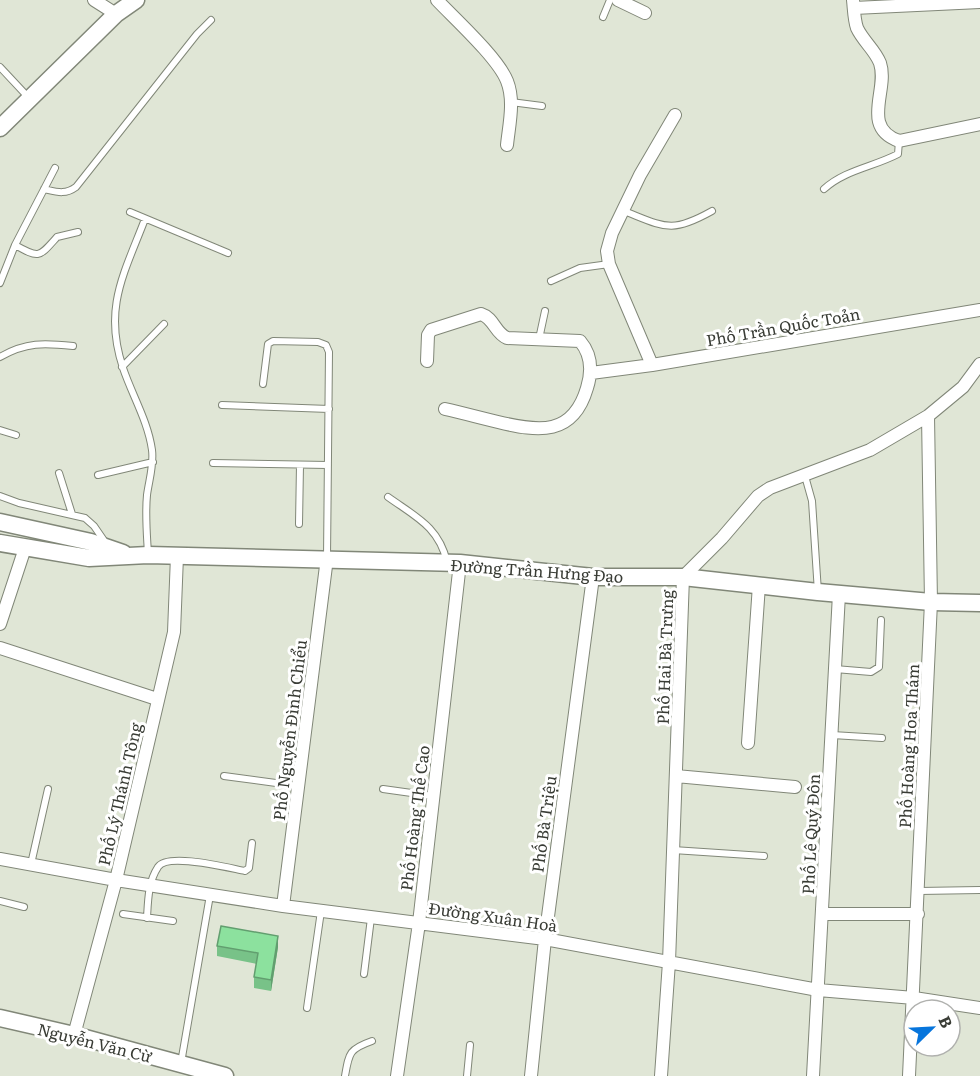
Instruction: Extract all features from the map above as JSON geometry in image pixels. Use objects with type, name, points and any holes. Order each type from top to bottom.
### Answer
[{"type":"street","points":[[94,0],[116,14]]},
{"type":"street","points":[[0,128],[116,14],[136,0]]},
{"type":"street","points":[[437,0],[495,63],[507,81],[511,102],[507,146]]},
{"type":"street","points":[[618,0],[645,13]]},
{"type":"street","points":[[980,2],[853,4],[858,29],[881,66],[877,115],[887,137],[899,141],[980,124]]},
{"type":"street","points":[[652,365],[609,264],[606,251],[612,233],[640,175],[675,114]]},
{"type":"street","name":"Phố Trần Quốc Toản","points":[[591,373],[652,365],[980,310]]},
{"type":"street","points":[[427,361],[428,335],[431,330],[482,314],[489,316],[501,335],[507,338],[580,341],[587,349],[591,373],[583,402],[574,416],[562,424],[545,430],[522,428],[445,409]]},
{"type":"street","name":"Phố Hai Bà Trưng","points":[[661,1076],[669,962],[683,577],[722,538],[758,496],[770,488],[870,450],[928,416],[963,387],[980,364]]},
{"type":"street","name":"Phố Hoàng Hoa Thám","points":[[914,998],[931,602],[928,416]]},
{"type":"street","name":"Đường Trần Hưng Đạo","points":[[0,522],[91,542],[129,555]]},
{"type":"street","name":"Đường Trần Hưng Đạo","points":[[0,543],[89,558],[148,555],[454,563],[593,577],[683,577],[839,594],[931,602],[980,603]]},
{"type":"street","points":[[0,624],[25,548]]},
{"type":"street","name":"Phố Lý Thánh Tông","points":[[74,1035],[116,880],[174,632],[177,556]]},
{"type":"street","name":"Phố Nguyễn Đình Chiểu","points":[[283,906],[327,558]]},
{"type":"street","name":"Phố Hoàng Thế Cao","points":[[397,1076],[419,923],[454,563]]},
{"type":"street","name":"Phố Bà Triệu","points":[[531,1076],[545,939],[593,577]]},
{"type":"street","points":[[748,743],[759,585]]},
{"type":"street","name":"Phố Lê Quý Đôn","points":[[813,1076],[839,594]]},
{"type":"street","points":[[0,648],[157,699]]},
{"type":"street","points":[[676,776],[795,787]]},
{"type":"street","name":"Đường Xuân Hoà","points":[[0,859],[283,906],[545,939],[818,990],[914,998]]},
{"type":"street","points":[[822,914],[918,914]]},
{"type":"street","name":"Đường Xuân Hoà","points":[[962,1005],[980,1008]]},
{"type":"street","name":"Nguyễn Văn Cừ","points":[[0,1018],[74,1035],[225,1076]]},
{"type":"street","name":"Phố Hoàng Hoa Thám","points":[[909,1076],[910,1058]]},
{"type":"lane","points":[[603,17],[610,0]]},
{"type":"lane","points":[[44,189],[61,194],[76,187],[197,34],[211,20]]},
{"type":"lane","points":[[0,67],[30,99]]},
{"type":"lane","points":[[511,102],[542,106]]},
{"type":"lane","points":[[824,189],[834,179],[846,173],[886,161],[898,154],[899,141]]},
{"type":"lane","points":[[0,283],[15,245],[56,168]]},
{"type":"lane","points":[[623,210],[660,225],[674,227],[691,223],[712,211]]},
{"type":"lane","points":[[130,212],[228,253]]},
{"type":"lane","points":[[145,219],[118,289],[114,308],[114,332],[122,367],[148,433],[153,462],[146,512],[148,555]]},
{"type":"lane","points":[[15,245],[32,255],[38,255],[46,250],[57,237],[78,232]]},
{"type":"lane","points":[[551,281],[580,268],[609,264]]},
{"type":"lane","points":[[539,340],[545,311]]},
{"type":"lane","points":[[122,367],[164,324]]},
{"type":"lane","points":[[263,384],[268,344],[273,340],[318,342],[326,345],[329,352],[327,558]]},
{"type":"lane","points":[[0,357],[28,344],[48,343],[73,346]]},
{"type":"lane","points":[[222,405],[329,409]]},
{"type":"lane","points":[[0,430],[16,435]]},
{"type":"lane","points":[[98,475],[153,462]]},
{"type":"lane","points":[[213,463],[328,465]]},
{"type":"lane","points":[[299,524],[300,465]]},
{"type":"lane","points":[[60,473],[72,514]]},
{"type":"lane","points":[[805,476],[812,501],[818,592]]},
{"type":"lane","points":[[0,496],[19,503],[85,518],[94,526],[108,548]]},
{"type":"lane","points":[[388,497],[437,535],[454,563]]},
{"type":"lane","points":[[835,669],[871,672],[879,667],[881,620]]},
{"type":"lane","points":[[832,735],[882,738]]},
{"type":"lane","points":[[224,776],[299,786]]},
{"type":"lane","points":[[31,864],[48,789]]},
{"type":"lane","points":[[383,789],[433,796]]},
{"type":"lane","points":[[147,918],[150,885],[158,865],[165,861],[201,862],[245,871],[249,868],[252,843]]},
{"type":"lane","points":[[673,850],[764,856]]},
{"type":"lane","points":[[919,891],[980,890]]},
{"type":"lane","points":[[181,1064],[210,895]]},
{"type":"lane","points":[[0,901],[24,908]]},
{"type":"lane","points":[[307,1008],[321,911]]},
{"type":"lane","points":[[123,914],[173,921]]},
{"type":"lane","points":[[364,974],[371,917]]},
{"type":"lane","points":[[345,1076],[348,1059],[356,1047],[372,1041]]},
{"type":"lane","points":[[467,1076],[470,1045]]},
{"type":"building","points":[[221,926],[278,936],[271,980],[254,977],[258,953],[217,946]]}]
